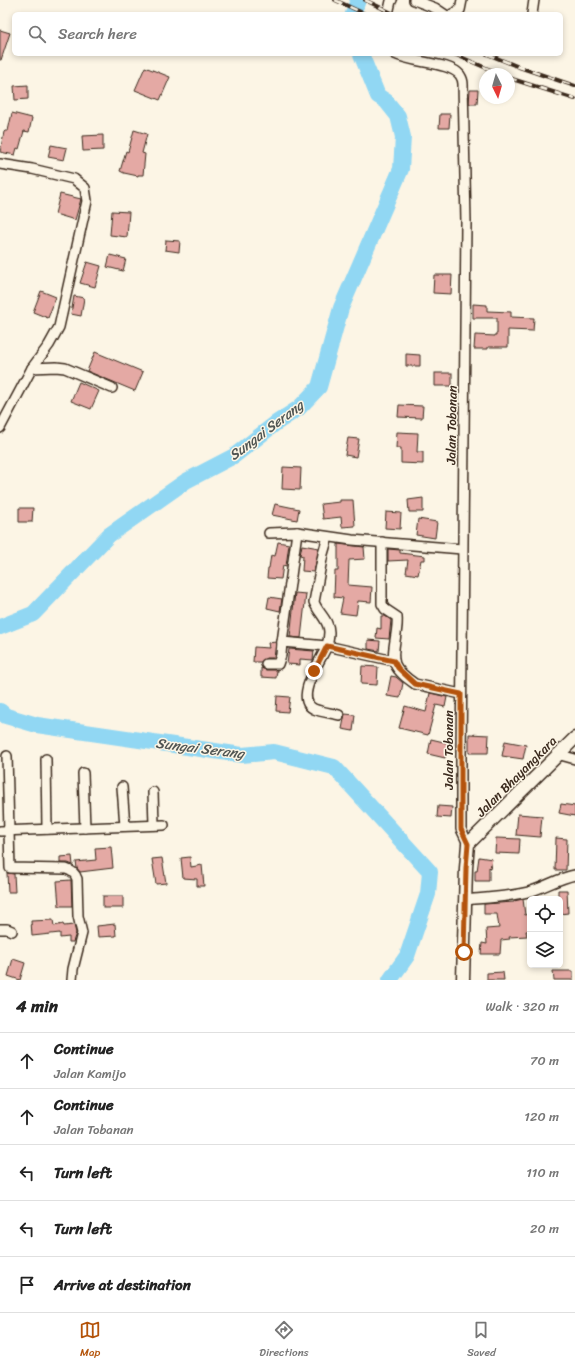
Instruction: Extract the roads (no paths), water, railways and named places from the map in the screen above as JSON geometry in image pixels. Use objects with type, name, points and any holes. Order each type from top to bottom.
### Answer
[{"type":"main road","name":"Jalan Bhayangkara","points":[[467,850],[575,738]]},
{"type":"main road","points":[[463,980],[467,850]]},
{"type":"street","points":[[388,12],[392,0]]},
{"type":"street","points":[[414,0],[435,8],[441,12]]},
{"type":"street","points":[[456,12],[460,10],[462,0]]},
{"type":"street","points":[[532,12],[534,0]]},
{"type":"street","name":"Jalan Tobanan","points":[[401,56],[451,68],[461,76],[463,84],[466,222],[462,549],[461,829],[467,850]]},
{"type":"street","points":[[0,164],[32,169],[74,179],[85,188],[87,201],[59,327],[49,345],[32,368],[0,429]]},
{"type":"street","points":[[32,368],[65,368],[112,388]]},
{"type":"street","points":[[269,533],[297,532],[328,537],[462,549]]},
{"type":"street","points":[[266,664],[278,664],[281,655],[297,532]]},
{"type":"street","points":[[328,537],[323,554],[314,602],[315,607],[328,625],[327,646],[309,681],[307,700],[309,705],[314,709],[339,715]]},
{"type":"street","points":[[382,542],[382,604],[385,609],[397,617],[394,661],[398,668],[415,684],[461,694]]},
{"type":"street","points":[[282,642],[327,646],[394,661]]},
{"type":"street","points":[[558,754],[575,759]]},
{"type":"street","points":[[7,756],[4,831],[10,868]]},
{"type":"street","points":[[46,760],[48,829]]},
{"type":"street","points":[[83,773],[85,828]]},
{"type":"street","points":[[122,787],[125,826]]},
{"type":"street","points":[[153,792],[154,825]]},
{"type":"street","points":[[4,831],[164,825]]},
{"type":"street","points":[[0,868],[66,869],[72,871],[76,875],[78,916],[82,933],[73,969],[72,980]]},
{"type":"street","points":[[465,900],[529,892],[560,879],[575,875]]},
{"type":"street","points":[[0,929],[12,931]]},
{"type":"waterway","name":"Sungai Serang","points":[[354,12],[358,0]]},
{"type":"waterway","name":"Sungai Serang","points":[[0,627],[33,614],[109,535],[186,481],[234,456],[276,423],[299,408],[319,387],[341,308],[401,169],[403,137],[398,116],[386,101],[378,96],[362,56]]},
{"type":"waterway","name":"Sungai Serang","points":[[0,711],[6,716],[37,725],[242,755],[274,752],[334,767],[430,872],[428,894],[407,956],[390,980]]},
{"type":"railway","points":[[335,0],[361,12]]},
{"type":"railway","points":[[365,0],[390,12]]},
{"type":"railway","points":[[459,56],[486,68]]},
{"type":"railway","points":[[492,56],[575,86]]},
{"type":"railway","points":[[515,80],[575,99]]}]
